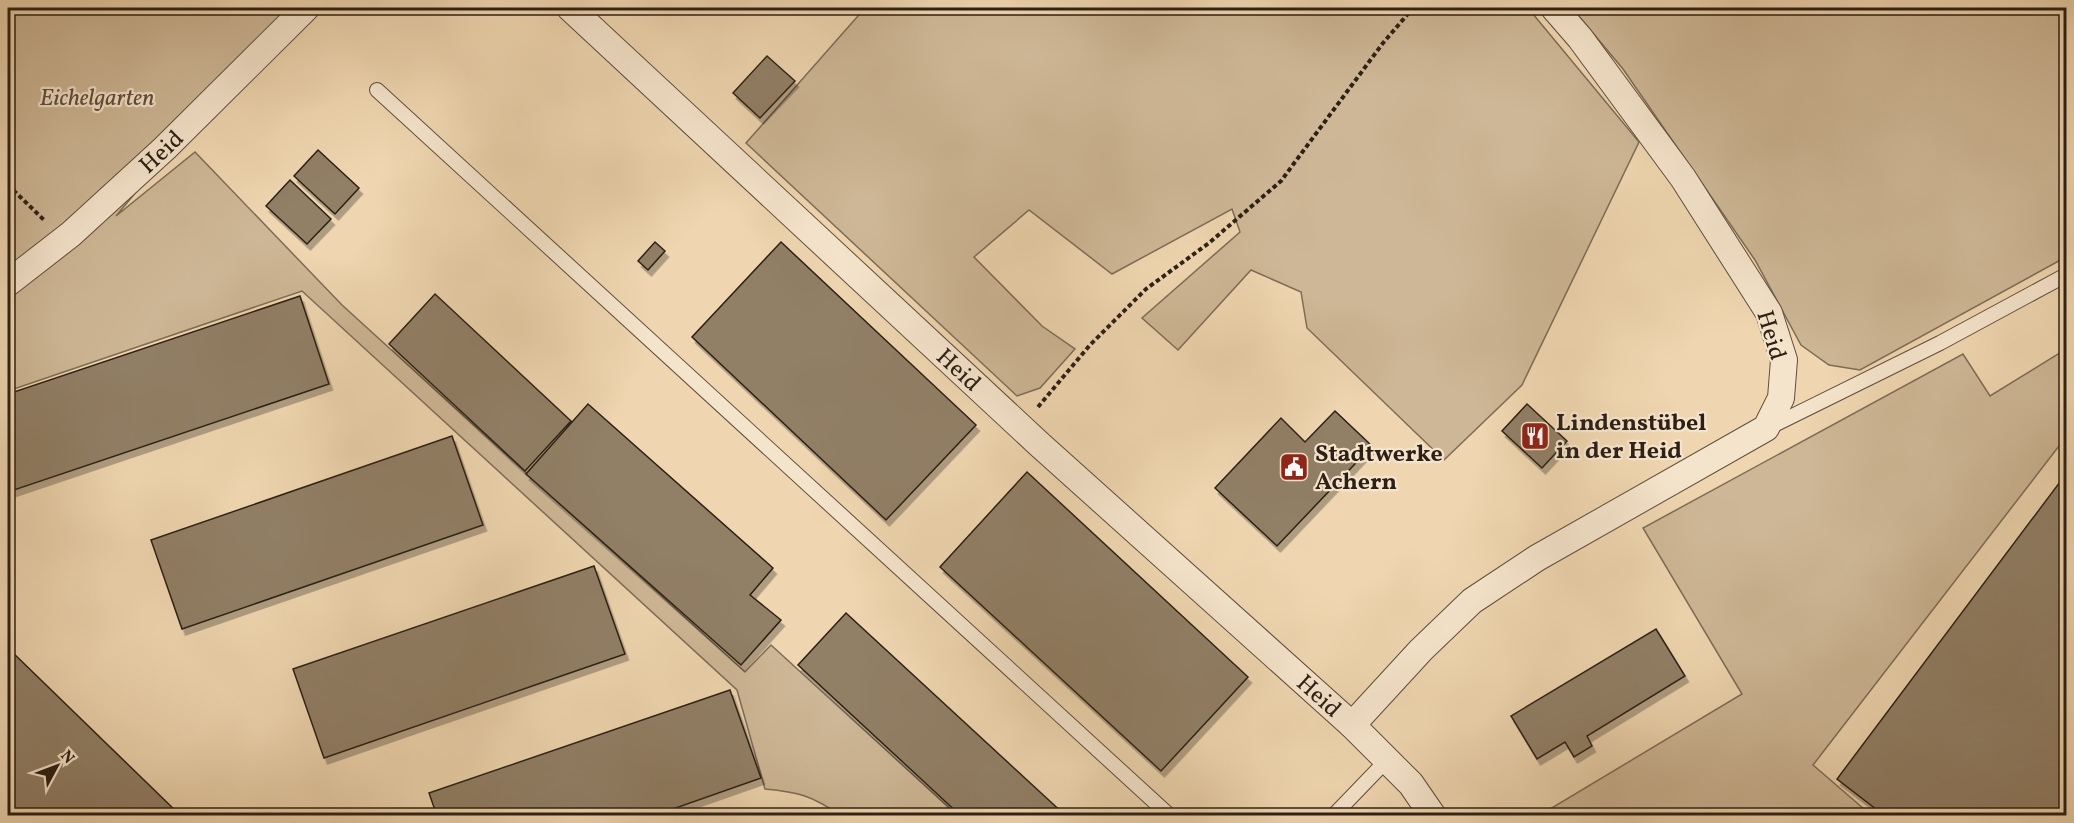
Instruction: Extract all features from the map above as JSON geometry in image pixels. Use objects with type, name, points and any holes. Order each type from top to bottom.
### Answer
[{"type":"street","name":"Heid","points":[[8,283],[71,234],[165,148],[306,8]]},
{"type":"street","name":"Heid","points":[[570,8],[1021,428],[1352,725],[1411,784],[1433,816]]},
{"type":"street","name":"Heid","points":[[1352,725],[1421,650],[1472,601],[1537,558],[1766,429],[1781,398],[1784,360],[1769,313],[1683,178],[1580,39],[1554,8]]},
{"type":"lane","points":[[377,90],[1170,816]]},
{"type":"lane","points":[[1766,429],[1940,343],[2067,275]]},
{"type":"lane","points":[[1333,816],[1388,760]]},
{"type":"path","points":[[1021,428],[1090,345],[1146,289],[1209,243],[1281,181],[1383,43],[1413,8]]},
{"type":"path","points":[[8,185],[44,221],[71,234]]},
{"type":"green space","name":"Eichelgarten","points":[[8,8],[290,8],[116,216],[195,152],[342,305],[745,672],[771,645],[957,815],[840,815],[805,796],[765,789],[737,690],[302,291],[8,391]]},
{"type":"green space","points":[[865,8],[1528,8],[1639,142],[1522,385],[1444,460],[1307,328],[1301,292],[1251,270],[1178,350],[1142,318],[1240,232],[1232,209],[1112,274],[1029,210],[974,257],[1042,326],[1075,349],[1040,388],[1017,396],[746,143]]},
{"type":"green space","points":[[1572,8],[2066,8],[2066,257],[1860,370],[1829,365],[1801,345],[1755,260],[1623,69]]},
{"type":"green space","points":[[2066,349],[2066,437],[1813,765],[1871,815],[1540,815],[1742,694],[1643,528],[1963,354],[1990,396]]},
{"type":"building","points":[[767,56],[795,81],[760,118],[733,93]]},
{"type":"building","points":[[318,150],[359,188],[335,214],[294,176]]},
{"type":"building","points":[[290,180],[331,219],[307,244],[266,206]]},
{"type":"building","points":[[655,242],[665,251],[648,270],[638,261]]},
{"type":"building","points":[[781,242],[976,425],[886,520],[692,337]]},
{"type":"building","points":[[435,294],[571,421],[525,471],[389,344]]},
{"type":"building","points":[[300,296],[329,384],[8,492],[8,394]]},
{"type":"building","points":[[588,404],[773,568],[750,595],[781,620],[741,665],[526,474]]},
{"type":"building","name":"Lindenstübel in der Heid","points":[[1527,404],[1567,441],[1542,468],[1502,431]]},
{"type":"building","name":"Stadtwerke Achern","points":[[1335,411],[1372,446],[1277,546],[1215,488],[1281,418],[1305,442]]},
{"type":"building","points":[[452,436],[483,525],[182,629],[151,540]]},
{"type":"building","points":[[1027,472],[1248,677],[1161,771],[940,567]]},
{"type":"building","points":[[2066,474],[2066,816],[1885,816],[1837,779]]},
{"type":"building","points":[[594,566],[625,654],[324,758],[293,669]]},
{"type":"building","points":[[846,613],[1066,816],[961,816],[798,665]]},
{"type":"building","points":[[1656,629],[1685,676],[1587,736],[1592,746],[1574,757],[1565,742],[1537,759],[1511,716]]},
{"type":"building","points":[[8,648],[180,815],[8,816]]},
{"type":"building","points":[[730,690],[761,778],[653,816],[437,816],[429,793]]},
{"type":"place","name":"Lindenstübel in der Heid","points":[[1535,436]]},
{"type":"place","name":"Stadtwerke Achern","points":[[1294,467]]}]
